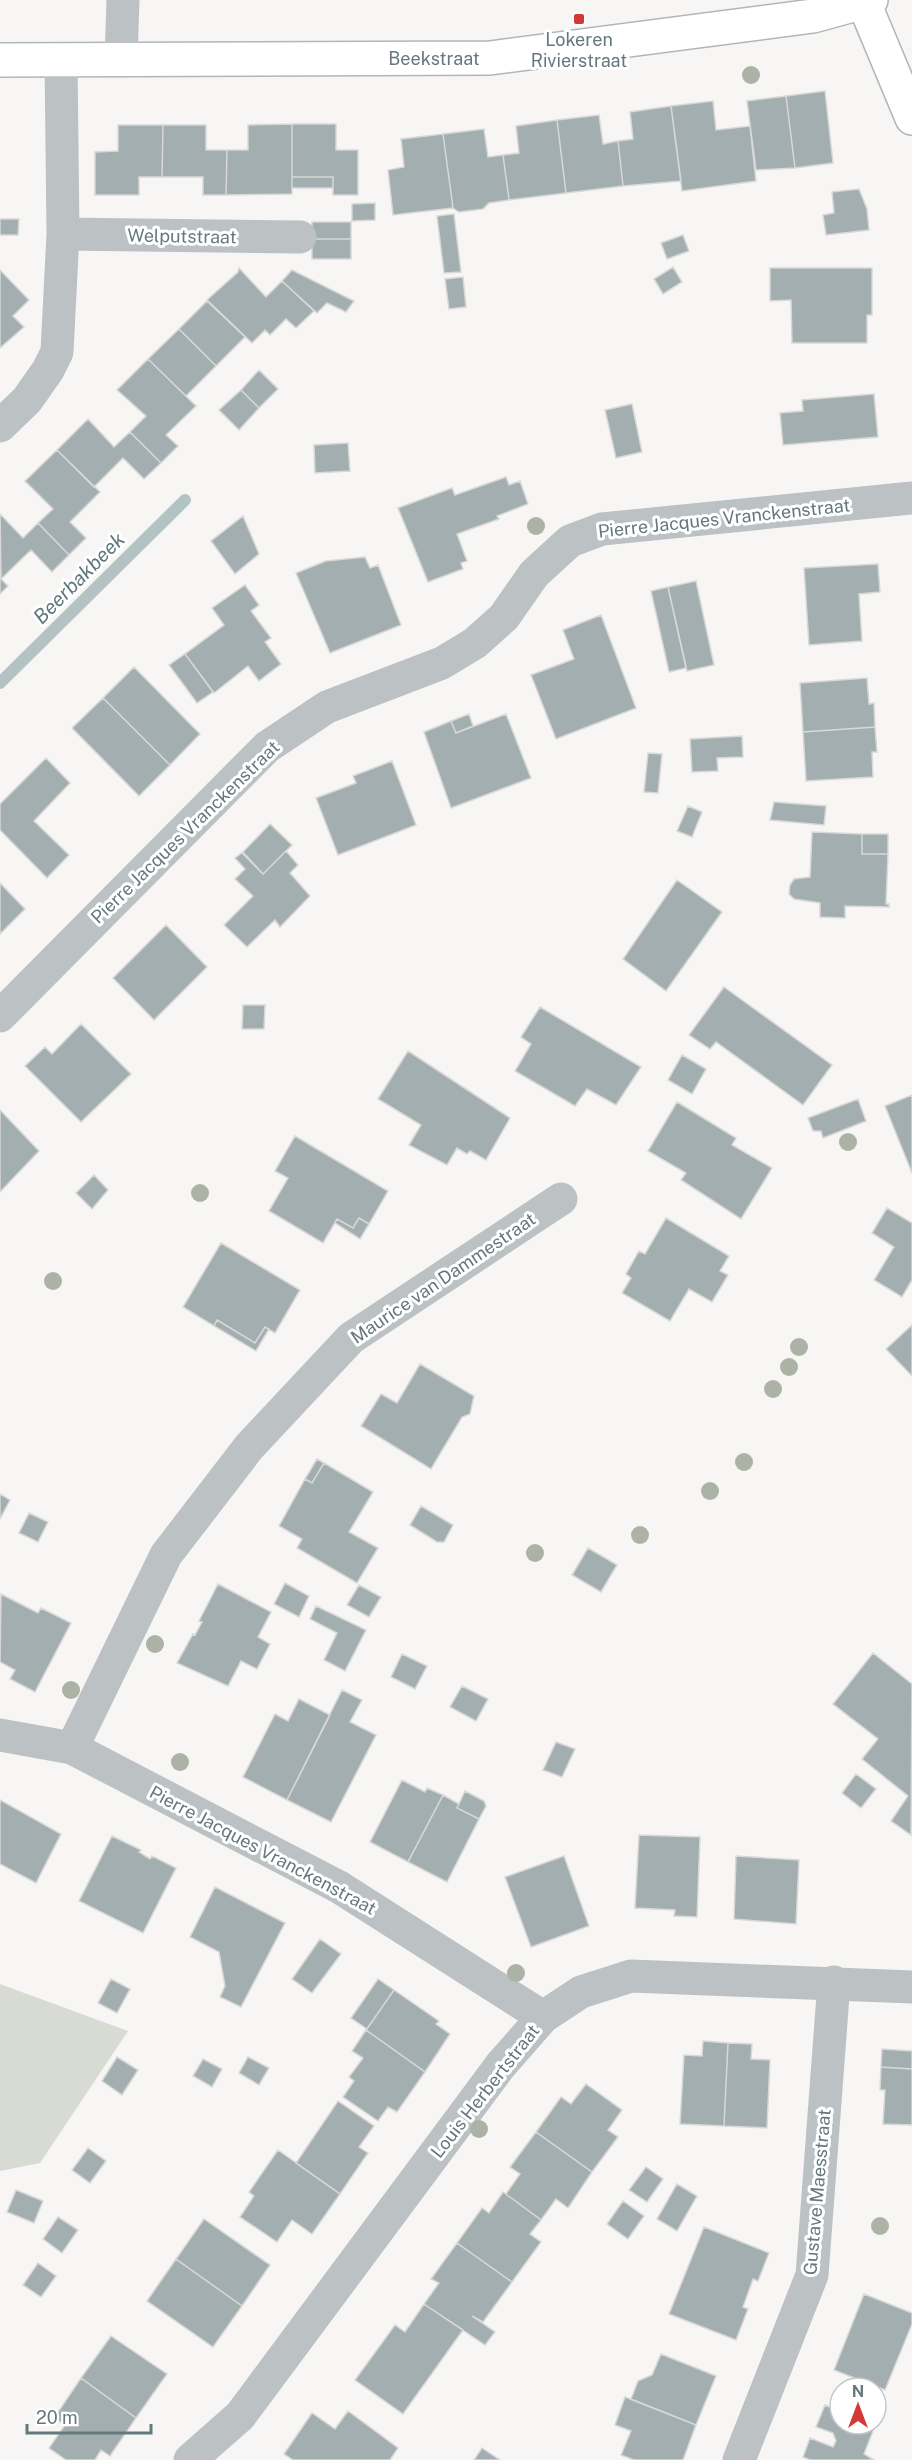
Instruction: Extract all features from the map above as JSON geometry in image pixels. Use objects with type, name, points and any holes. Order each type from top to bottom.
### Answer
[{"type":"street","points":[[121,59],[123,0]]},
{"type":"street","points":[[868,1],[912,118]]},
{"type":"street","name":"Beekstraat","points":[[0,60],[489,58],[868,1]]},
{"type":"street","points":[[0,426],[27,400],[48,370],[57,352],[63,234],[61,60]]},
{"type":"street","name":"Welputstraat","points":[[63,234],[300,237]]},
{"type":"street","name":"Pierre Jacques Vranckenstraat","points":[[0,1016],[267,747],[327,707],[442,663],[475,643],[504,617],[534,574],[570,541],[602,529],[912,498]]},
{"type":"street","name":"Maurice van Dammestraat","points":[[72,1748],[166,1555],[249,1447],[351,1338],[561,1199]]},
{"type":"street","name":"Pierre Jacques Vranckenstraat","points":[[0,1735],[72,1748],[339,1887],[543,2017]]},
{"type":"street","name":"Louis Herbertstraat","points":[[190,2460],[240,2416],[500,2066],[543,2017],[581,1992],[631,1976],[834,1982],[912,1987]]},
{"type":"street","name":"Gustave Maesstraat","points":[[739,2460],[812,2275],[834,1982]]},
{"type":"shaded area","points":[[0,1984],[128,2031],[40,2163],[0,2171]]},
{"type":"building","points":[[825,91],[833,163],[795,168],[786,96]]},
{"type":"building","points":[[786,96],[795,168],[756,170],[747,101]]},
{"type":"building","points":[[713,101],[716,130],[750,126],[756,181],[682,191],[671,106]]},
{"type":"building","points":[[671,106],[681,181],[623,186],[618,141],[633,139],[630,112]]},
{"type":"building","points":[[599,115],[603,144],[618,141],[623,186],[566,193],[557,120]]},
{"type":"building","points":[[557,120],[566,193],[509,200],[503,155],[519,153],[516,126]]},
{"type":"building","points":[[292,124],[336,124],[336,150],[358,150],[358,195],[333,195],[333,177],[292,177]]},
{"type":"building","points":[[292,124],[292,194],[226,195],[227,150],[248,150],[248,125]]},
{"type":"building","points":[[118,125],[163,125],[162,177],[139,177],[139,195],[95,195],[95,152],[118,151]]},
{"type":"building","points":[[163,125],[206,125],[206,150],[227,150],[226,195],[203,195],[203,177],[162,177]]},
{"type":"building","points":[[484,129],[488,157],[503,155],[509,200],[489,203],[483,209],[459,212],[453,208],[443,134]]},
{"type":"building","points":[[443,134],[453,208],[393,215],[388,170],[404,167],[401,139]]},
{"type":"building","points":[[292,177],[333,177],[333,188],[292,188]]},
{"type":"building","points":[[859,189],[867,209],[869,230],[826,235],[823,215],[834,213],[832,192]]},
{"type":"building","points":[[375,203],[375,220],[352,221],[352,204]]},
{"type":"building","points":[[454,214],[461,272],[444,273],[437,216]]},
{"type":"building","points":[[0,219],[19,219],[18,235],[0,235]]},
{"type":"building","points":[[312,222],[351,222],[351,239],[312,239]]},
{"type":"building","points":[[683,235],[689,251],[667,259],[661,243]]},
{"type":"building","points":[[312,239],[351,239],[351,259],[312,259]]},
{"type":"building","points":[[673,267],[682,282],[663,294],[654,279]]},
{"type":"building","points":[[239,268],[266,297],[282,281],[314,311],[296,328],[286,319],[270,335],[265,330],[252,343],[207,300],[238,272]]},
{"type":"building","points":[[770,268],[872,268],[872,315],[867,315],[867,343],[792,343],[791,300],[770,301]]},
{"type":"building","points":[[0,270],[29,300],[13,316],[24,327],[0,348]]},
{"type":"building","points":[[292,270],[354,301],[346,312],[327,303],[317,313],[282,281]]},
{"type":"building","points":[[463,277],[466,307],[449,309],[445,279]]},
{"type":"building","points":[[207,301],[245,337],[216,366],[179,329]]},
{"type":"building","points":[[179,329],[216,366],[186,396],[148,359]]},
{"type":"building","points":[[148,359],[196,406],[166,435],[178,446],[161,463],[130,432],[146,416],[117,390]]},
{"type":"building","points":[[259,370],[278,389],[259,408],[241,390]]},
{"type":"building","points":[[241,390],[259,408],[239,430],[219,410]]},
{"type":"building","points":[[874,394],[878,437],[783,445],[780,413],[803,411],[802,400]]},
{"type":"building","points":[[632,404],[642,452],[616,458],[605,410]]},
{"type":"building","points":[[88,419],[114,447],[130,432],[161,463],[144,479],[123,458],[94,487],[57,450]]},
{"type":"building","points":[[348,443],[350,471],[315,473],[314,445]]},
{"type":"building","points":[[57,450],[100,492],[70,522],[86,538],[69,555],[38,523],[53,509],[25,481]]},
{"type":"building","points":[[506,477],[509,485],[520,481],[528,504],[497,516],[499,519],[457,534],[467,561],[461,563],[463,569],[428,582],[398,508],[452,488],[455,495]]},
{"type":"building","points":[[0,514],[23,538],[38,523],[69,555],[52,572],[31,550],[1,579]]},
{"type":"building","points":[[243,516],[259,554],[235,574],[211,541]]},
{"type":"building","points":[[365,557],[370,568],[378,565],[401,625],[330,653],[296,573],[326,561]]},
{"type":"building","points":[[878,564],[880,592],[859,594],[862,641],[809,645],[804,568]]},
{"type":"building","points":[[0,578],[8,586],[0,594]]},
{"type":"building","points":[[696,581],[714,665],[687,671],[668,587]]},
{"type":"building","points":[[245,585],[259,605],[251,611],[271,638],[265,642],[281,664],[259,681],[248,666],[214,693],[185,654],[224,625],[212,608]]},
{"type":"building","points":[[668,587],[686,668],[669,672],[651,591]]},
{"type":"building","points":[[601,615],[636,708],[556,739],[531,675],[574,659],[563,630]]},
{"type":"building","points":[[185,654],[213,692],[197,703],[169,665]]},
{"type":"building","points":[[134,667],[200,734],[170,765],[103,698]]},
{"type":"building","points":[[867,678],[869,704],[874,703],[875,727],[803,732],[800,683]]},
{"type":"building","points":[[103,698],[170,765],[139,796],[72,728]]},
{"type":"building","points":[[469,714],[473,726],[456,733],[451,721]]},
{"type":"building","points":[[506,714],[531,778],[451,808],[424,732],[451,721],[456,733]]},
{"type":"building","points":[[875,727],[877,752],[872,752],[873,777],[806,781],[803,732]]},
{"type":"building","points":[[742,736],[743,757],[717,758],[718,771],[692,772],[690,739]]},
{"type":"building","points":[[648,753],[662,754],[658,793],[644,792]]},
{"type":"building","points":[[46,758],[70,783],[34,821],[69,855],[47,878],[0,830],[0,804]]},
{"type":"building","points":[[392,761],[416,825],[338,855],[316,798],[356,783],[353,776]]},
{"type":"building","points":[[774,802],[826,806],[824,825],[770,820]]},
{"type":"building","points":[[688,806],[702,812],[692,837],[677,831]]},
{"type":"building","points":[[270,824],[292,845],[263,874],[242,853]]},
{"type":"building","points":[[812,832],[862,834],[862,854],[888,854],[886,904],[889,904],[889,907],[845,906],[845,918],[820,917],[820,903],[794,899],[789,894],[790,885],[794,879],[810,877]]},
{"type":"building","points":[[862,834],[888,834],[888,854],[862,854]]},
{"type":"building","points":[[286,851],[298,865],[290,873],[310,896],[280,927],[275,920],[247,947],[224,925],[253,896],[235,879],[245,869],[235,858],[243,852],[263,874]]},
{"type":"building","points":[[677,880],[722,912],[666,991],[623,959]]},
{"type":"building","points":[[0,883],[25,909],[0,934]]},
{"type":"building","points":[[166,925],[207,967],[154,1020],[113,978]]},
{"type":"building","points":[[724,987],[832,1065],[803,1105],[716,1042],[710,1049],[689,1035]]},
{"type":"building","points":[[243,1005],[265,1005],[264,1029],[242,1029]]},
{"type":"building","points":[[540,1007],[641,1067],[616,1105],[587,1089],[575,1106],[515,1071],[531,1044],[521,1037]]},
{"type":"building","points":[[81,1024],[131,1074],[81,1122],[25,1066],[45,1047],[52,1054]]},
{"type":"building","points":[[408,1051],[510,1118],[486,1160],[470,1151],[467,1154],[457,1148],[447,1165],[409,1145],[421,1125],[378,1099]]},
{"type":"building","points":[[682,1055],[706,1069],[692,1094],[668,1080]]},
{"type":"building","points":[[912,1095],[912,1173],[885,1106]]},
{"type":"building","points":[[858,1099],[866,1121],[823,1138],[821,1131],[813,1131],[808,1118]]},
{"type":"building","points":[[677,1102],[736,1138],[732,1145],[772,1168],[741,1219],[681,1180],[686,1173],[648,1151]]},
{"type":"building","points":[[0,1110],[39,1151],[0,1192]]},
{"type":"building","points":[[295,1136],[388,1191],[369,1224],[359,1218],[353,1228],[337,1219],[323,1243],[269,1211],[288,1178],[275,1171]]},
{"type":"building","points":[[94,1175],[108,1190],[92,1209],[76,1193]]},
{"type":"building","points":[[887,1208],[912,1223],[912,1280],[902,1297],[874,1280],[894,1247],[872,1233]]},
{"type":"building","points":[[359,1218],[369,1224],[360,1239],[335,1223],[337,1219],[353,1228]]},
{"type":"building","points":[[666,1218],[729,1256],[720,1271],[728,1275],[712,1302],[689,1289],[670,1321],[622,1293],[631,1278],[626,1274],[639,1251],[645,1254]]},
{"type":"building","points":[[221,1243],[300,1290],[275,1333],[265,1327],[255,1343],[217,1320],[214,1326],[183,1307]]},
{"type":"building","points":[[217,1320],[255,1343],[265,1327],[269,1329],[256,1351],[214,1326]]},
{"type":"building","points":[[912,1325],[912,1376],[886,1349]]},
{"type":"building","points":[[420,1364],[474,1396],[470,1414],[462,1417],[431,1469],[361,1426],[381,1394],[397,1403]]},
{"type":"building","points":[[317,1459],[324,1463],[312,1483],[305,1479]]},
{"type":"building","points":[[324,1463],[373,1492],[349,1532],[378,1548],[357,1583],[297,1548],[302,1539],[279,1526],[305,1479],[312,1483]]},
{"type":"building","points":[[0,1494],[10,1500],[0,1519]]},
{"type":"building","points":[[421,1506],[453,1525],[444,1542],[437,1542],[410,1525]]},
{"type":"building","points":[[29,1513],[48,1522],[38,1542],[19,1533]]},
{"type":"building","points":[[588,1548],[617,1565],[601,1592],[572,1575]]},
{"type":"building","points":[[285,1583],[309,1596],[299,1617],[274,1604]]},
{"type":"building","points":[[218,1584],[271,1612],[258,1637],[270,1644],[257,1669],[241,1661],[228,1686],[177,1663],[202,1622],[199,1621]]},
{"type":"building","points":[[359,1585],[381,1597],[369,1617],[347,1605]]},
{"type":"building","points":[[1,1594],[38,1613],[41,1608],[71,1623],[35,1692],[10,1679],[15,1670],[0,1662]]},
{"type":"building","points":[[316,1606],[366,1630],[345,1671],[324,1660],[337,1633],[310,1619]]},
{"type":"building","points":[[873,1653],[912,1684],[911,1835],[891,1821],[908,1796],[862,1759],[878,1739],[833,1704]]},
{"type":"building","points":[[402,1654],[427,1666],[415,1689],[391,1677]]},
{"type":"building","points":[[462,1686],[488,1699],[476,1721],[450,1707]]},
{"type":"building","points":[[342,1690],[362,1700],[350,1722],[376,1735],[331,1822],[287,1800]]},
{"type":"building","points":[[299,1699],[330,1715],[287,1800],[243,1777],[275,1714],[288,1721]]},
{"type":"building","points":[[556,1742],[575,1749],[562,1777],[543,1770]]},
{"type":"building","points":[[856,1774],[876,1789],[861,1808],[842,1793]]},
{"type":"building","points":[[402,1780],[425,1792],[427,1788],[443,1795],[408,1862],[370,1842]]},
{"type":"building","points":[[465,1791],[484,1801],[486,1806],[479,1819],[457,1808]]},
{"type":"building","points":[[443,1795],[459,1804],[457,1808],[479,1819],[447,1882],[408,1862]]},
{"type":"building","points":[[0,1800],[61,1834],[36,1883],[0,1864]]},
{"type":"building","points":[[639,1835],[700,1837],[697,1917],[674,1916],[675,1910],[635,1908]]},
{"type":"building","points":[[112,1836],[141,1850],[139,1852],[150,1859],[152,1856],[176,1868],[143,1933],[79,1901]]},
{"type":"building","points":[[564,1856],[589,1926],[531,1947],[505,1877]]},
{"type":"building","points":[[736,1856],[799,1860],[796,1924],[734,1919]]},
{"type":"building","points":[[215,1887],[285,1923],[241,2007],[220,1997],[225,1986],[219,1952],[190,1937]]},
{"type":"building","points":[[320,1939],[341,1954],[312,1993],[292,1979]]},
{"type":"building","points":[[111,1979],[130,1989],[117,2013],[98,2003]]},
{"type":"building","points":[[378,1979],[394,1990],[367,2029],[351,2018]]},
{"type":"building","points":[[394,1990],[439,2021],[436,2024],[450,2034],[425,2072],[366,2030]]},
{"type":"building","points":[[366,2030],[425,2072],[397,2112],[388,2107],[378,2121],[343,2097],[354,2081],[349,2077],[363,2058],[352,2051]]},
{"type":"building","points":[[703,2041],[728,2043],[724,2126],[680,2124],[684,2055],[702,2056]]},
{"type":"building","points":[[728,2043],[752,2044],[751,2059],[770,2060],[767,2128],[724,2126]]},
{"type":"building","points":[[882,2049],[912,2051],[912,2069],[881,2067]]},
{"type":"building","points":[[117,2057],[138,2070],[122,2095],[102,2081]]},
{"type":"building","points":[[248,2057],[269,2068],[259,2085],[239,2073]]},
{"type":"building","points":[[203,2059],[222,2069],[212,2087],[193,2076]]},
{"type":"building","points":[[881,2067],[912,2069],[912,2125],[883,2124],[885,2090],[880,2090]]},
{"type":"building","points":[[586,2084],[622,2110],[608,2130],[618,2137],[592,2172],[536,2132],[561,2097],[571,2104]]},
{"type":"building","points":[[338,2101],[374,2126],[359,2147],[368,2153],[340,2194],[296,2163]]},
{"type":"building","points":[[536,2132],[592,2172],[568,2208],[556,2199],[541,2220],[503,2192],[506,2194],[520,2174],[510,2167]]},
{"type":"building","points":[[88,2148],[106,2161],[90,2183],[72,2170]]},
{"type":"building","points":[[278,2150],[340,2194],[312,2234],[292,2220],[277,2242],[240,2217],[254,2196],[249,2192]]},
{"type":"building","points":[[646,2167],[663,2179],[647,2202],[629,2190]]},
{"type":"building","points":[[677,2184],[697,2196],[677,2231],[657,2219]]},
{"type":"building","points":[[16,2190],[43,2201],[34,2223],[7,2212]]},
{"type":"building","points":[[503,2192],[541,2220],[530,2234],[541,2242],[512,2282],[457,2243],[482,2208],[489,2213]]},
{"type":"building","points":[[623,2201],[644,2216],[628,2239],[607,2224]]},
{"type":"building","points":[[58,2217],[78,2230],[62,2253],[43,2239]]},
{"type":"building","points":[[204,2219],[270,2265],[242,2306],[176,2259]]},
{"type":"building","points":[[704,2227],[769,2253],[758,2281],[753,2279],[743,2307],[748,2309],[736,2340],[669,2314]]},
{"type":"building","points":[[457,2243],[512,2282],[483,2322],[472,2316],[495,2332],[485,2345],[424,2304],[439,2283],[431,2279]]},
{"type":"building","points":[[176,2259],[242,2306],[213,2347],[147,2301]]},
{"type":"building","points":[[38,2263],[56,2276],[41,2297],[23,2285]]},
{"type":"building","points":[[864,2294],[912,2313],[912,2324],[888,2383],[888,2376],[849,2376],[834,2370]]},
{"type":"building","points":[[424,2304],[463,2330],[403,2414],[355,2380],[395,2325],[405,2332]]},
{"type":"building","points":[[111,2336],[167,2374],[136,2418],[81,2378]]},
{"type":"building","points":[[661,2354],[716,2376],[696,2425],[631,2399],[638,2381],[652,2375]]},
{"type":"building","points":[[81,2378],[136,2418],[110,2456],[101,2450],[95,2460],[66,2460],[49,2448],[65,2425],[54,2418]]},
{"type":"building","points":[[625,2397],[696,2425],[683,2460],[634,2460],[621,2455],[631,2431],[615,2425]]},
{"type":"building","points":[[825,2405],[828,2406],[828,2431],[816,2427]]},
{"type":"building","points":[[348,2411],[398,2448],[390,2460],[293,2460],[284,2454],[312,2413],[335,2429]]},
{"type":"building","points":[[834,2436],[871,2436],[864,2454],[874,2460],[810,2460],[803,2457],[810,2438],[833,2447],[836,2441]]},
{"type":"building","points":[[482,2448],[500,2460],[474,2460]]},
{"type":"waterway","name":"Beerbakbeek","points":[[0,683],[185,500]]},
{"type":"place","name":"Lokeren Rivierstraat","points":[[579,19]]}]
